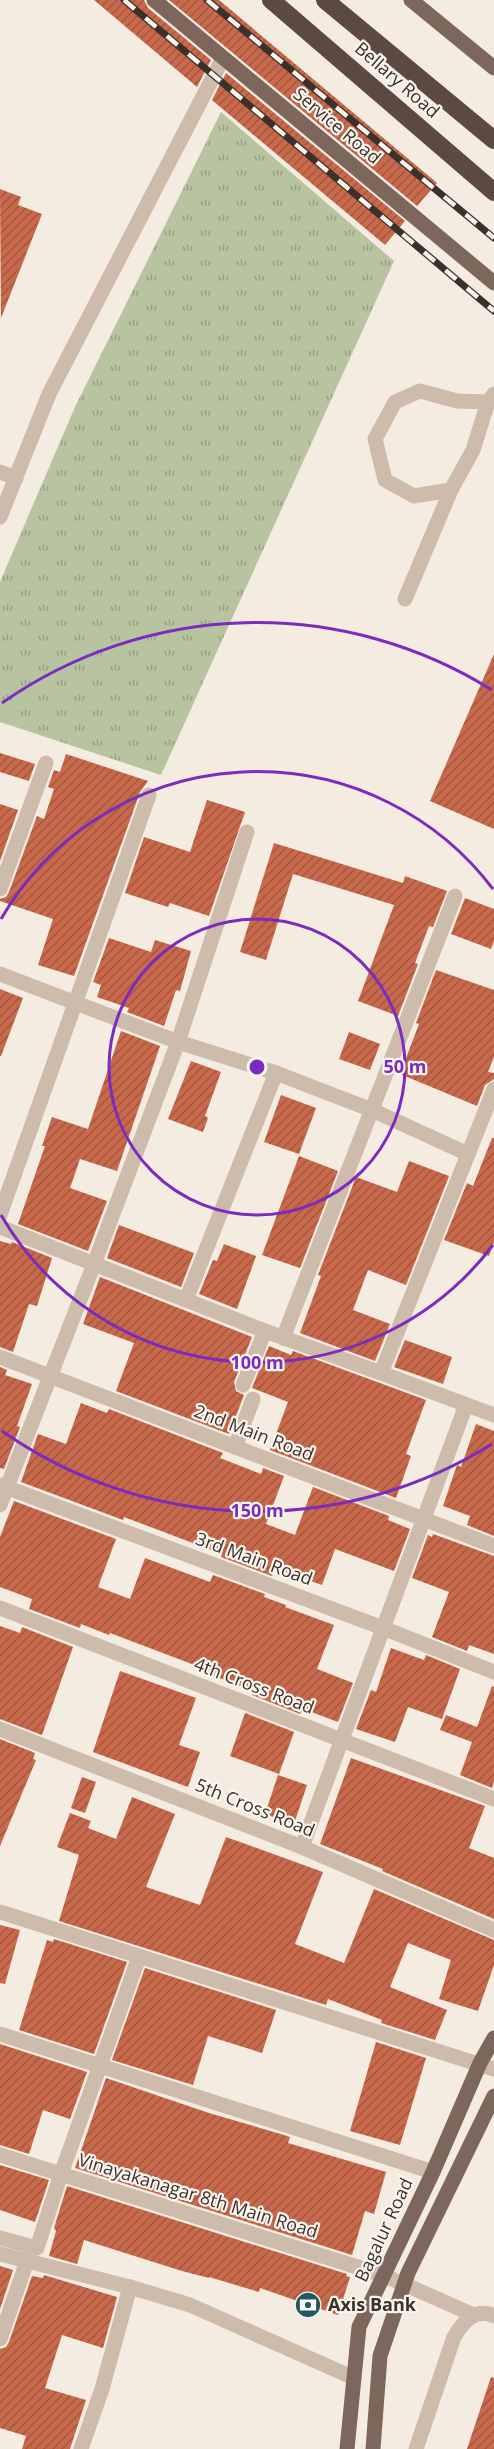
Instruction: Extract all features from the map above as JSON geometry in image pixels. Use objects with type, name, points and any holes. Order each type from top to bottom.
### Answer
[{"type":"highway","name":"Bellary Road","points":[[271,0],[494,192]]},
{"type":"highway","name":"Bellary Road","points":[[325,0],[494,140]]},
{"type":"main road","name":"Service Road","points":[[154,0],[494,283]]},
{"type":"main road","points":[[411,0],[494,68]]},
{"type":"main road","name":"Bagalur Road","points":[[347,2449],[359,2327],[433,2172],[487,2066],[494,2038]]},
{"type":"main road","points":[[374,2449],[380,2356],[404,2285],[494,2096]]},
{"type":"main road","points":[[351,2412],[376,2419]]},
{"type":"street","points":[[0,517],[49,394],[223,58]]},
{"type":"street","points":[[405,599],[451,490],[473,450],[491,398],[457,401],[420,391],[395,402],[375,439],[385,480],[414,496],[451,490]]},
{"type":"street","points":[[0,472],[16,478]]},
{"type":"street","points":[[0,890],[46,763]]},
{"type":"street","points":[[0,1215],[149,795]]},
{"type":"street","points":[[0,1504],[3,1486],[50,1376],[178,1042],[246,832]]},
{"type":"street","points":[[283,1338],[455,896]]},
{"type":"street","points":[[0,974],[178,1042],[276,1073],[372,1110],[468,1154]]},
{"type":"street","points":[[186,1300],[276,1073]]},
{"type":"street","points":[[381,1373],[494,1089]]},
{"type":"street","points":[[0,1227],[283,1338],[494,1415]]},
{"type":"street","points":[[243,1385],[265,1331]]},
{"type":"street","name":"2nd Main Road","points":[[0,1357],[494,1546]]},
{"type":"street","points":[[235,1448],[253,1399]]},
{"type":"street","points":[[302,1847],[466,1405]]},
{"type":"street","name":"3rd Main Road","points":[[3,1486],[383,1628],[494,1672]]},
{"type":"street","name":"4th Cross Road","points":[[0,1608],[494,1799]]},
{"type":"street","name":"5th Cross Road","points":[[0,1729],[302,1847],[494,1929]]},
{"type":"street","points":[[0,1912],[487,2066]]},
{"type":"street","points":[[0,2238],[37,2248],[61,2174],[139,1957]]},
{"type":"street","points":[[0,2034],[433,2172]]},
{"type":"street","name":"Vinayakanagar 8th Main Road","points":[[0,2155],[383,2275],[474,2315]]},
{"type":"street","points":[[0,2254],[130,2287],[190,2305],[354,2378]]},
{"type":"street","points":[[0,2339],[27,2261]]},
{"type":"street","points":[[81,2449],[102,2389],[130,2287]]},
{"type":"street","points":[[416,2449],[454,2337],[464,2320],[474,2315],[488,2313],[494,2316]]},
{"type":"green space","points":[[221,112],[394,261],[161,775],[0,722],[0,582],[75,407]]},
{"type":"building","points":[[94,0],[144,0],[148,8],[211,60],[197,87]]},
{"type":"building","points":[[169,0],[219,0],[437,183],[417,206]]},
{"type":"building","points":[[226,73],[405,221],[385,245],[212,100]]},
{"type":"building","points":[[0,189],[21,197],[18,205],[42,214],[1,318]]},
{"type":"building","points":[[494,654],[494,829],[430,801]]},
{"type":"building","points":[[0,753],[35,764],[29,781],[0,772]]},
{"type":"building","points":[[66,754],[148,781],[140,792],[74,976],[38,965],[53,919],[0,901],[9,892],[37,816],[44,819],[54,789],[48,787],[54,770],[60,772]]},
{"type":"building","points":[[207,800],[245,812],[209,916],[170,903],[168,907],[125,893],[144,837],[190,852]]},
{"type":"building","points":[[0,804],[18,810],[0,861]]},
{"type":"building","points":[[274,843],[403,883],[405,876],[447,891],[433,927],[429,926],[415,963],[418,964],[398,1016],[358,1001],[394,905],[293,874],[266,960],[240,952]]},
{"type":"building","points":[[465,898],[494,909],[494,941],[491,949],[451,934]]},
{"type":"building","points":[[109,938],[151,952],[155,940],[191,951],[180,991],[176,990],[164,1026],[127,1012],[129,1008],[97,997],[101,985],[93,982]]},
{"type":"building","points":[[436,970],[494,990],[494,1057],[488,1072],[494,1073],[494,1079],[485,1085],[477,1106],[400,1074]]},
{"type":"building","points":[[0,989],[23,998],[1,1056],[0,1056]]},
{"type":"building","points":[[121,1031],[160,1046],[117,1171],[80,1159],[70,1188],[107,1201],[88,1251],[18,1224],[45,1146],[42,1146],[52,1117],[88,1129]]},
{"type":"building","points":[[349,1032],[380,1044],[370,1070],[339,1059]]},
{"type":"building","points":[[191,1061],[221,1072],[205,1116],[208,1118],[203,1132],[168,1119]]},
{"type":"building","points":[[281,1095],[316,1108],[299,1154],[264,1142]]},
{"type":"building","points":[[492,1138],[494,1138],[494,1242],[489,1256],[444,1240],[467,1183],[473,1186]]},
{"type":"building","points":[[299,1156],[338,1171],[300,1268],[262,1255]]},
{"type":"building","points":[[409,1161],[449,1176],[406,1285],[368,1270],[353,1310],[390,1324],[375,1361],[300,1333],[321,1276],[318,1275],[356,1177],[397,1192]]},
{"type":"building","points":[[119,1225],[194,1253],[181,1287],[107,1258]]},
{"type":"building","points":[[0,1241],[11,1244],[12,1242],[52,1258],[37,1306],[29,1304],[13,1352],[0,1347]]},
{"type":"building","points":[[224,1244],[256,1256],[237,1309],[199,1294],[213,1260],[217,1261]]},
{"type":"building","points":[[100,1277],[252,1337],[234,1382],[236,1391],[244,1395],[229,1434],[116,1391],[134,1343],[83,1324]]},
{"type":"building","points":[[405,1340],[452,1357],[443,1384],[394,1367]]},
{"type":"building","points":[[269,1346],[291,1355],[293,1351],[426,1400],[406,1454],[411,1456],[396,1498],[270,1450],[288,1402],[252,1388]]},
{"type":"building","points":[[0,1367],[7,1370],[5,1375],[32,1384],[17,1426],[20,1427],[4,1469],[0,1468]]},
{"type":"building","points":[[81,1403],[107,1413],[109,1409],[223,1453],[220,1458],[261,1474],[263,1468],[284,1476],[266,1524],[295,1535],[313,1487],[389,1516],[388,1520],[410,1529],[394,1571],[335,1549],[322,1585],[275,1568],[272,1576],[221,1557],[222,1554],[124,1517],[123,1520],[21,1482],[38,1434],[66,1444]]},
{"type":"building","points":[[476,1424],[494,1431],[494,1536],[467,1525],[470,1516],[443,1506],[457,1465],[461,1467]]},
{"type":"building","points":[[14,1501],[116,1539],[98,1587],[130,1599],[145,1558],[210,1582],[213,1575],[265,1594],[264,1597],[286,1605],[285,1607],[334,1625],[317,1669],[353,1683],[338,1722],[306,1710],[302,1710],[300,1714],[252,1695],[251,1690],[204,1672],[205,1669],[110,1633],[109,1635],[81,1624],[80,1628],[29,1609],[32,1599],[0,1587],[0,1537]]},
{"type":"building","points":[[433,1534],[494,1556],[494,1654],[469,1645],[467,1651],[432,1637],[449,1592],[412,1578],[428,1535],[432,1537]]},
{"type":"building","points":[[0,1626],[20,1633],[22,1627],[73,1647],[42,1735],[0,1719]]},
{"type":"building","points":[[391,1648],[424,1660],[426,1655],[460,1669],[442,1719],[408,1707],[395,1742],[356,1729],[371,1690],[376,1692]]},
{"type":"building","points":[[120,1671],[196,1698],[179,1745],[200,1752],[188,1787],[93,1752]]},
{"type":"building","points":[[492,1686],[494,1687],[494,1781],[492,1788],[460,1775],[472,1742],[440,1730],[446,1715],[477,1727]]},
{"type":"building","points":[[245,1713],[294,1732],[279,1774],[230,1756]]},
{"type":"building","points":[[0,1739],[35,1753],[33,1759],[36,1760],[0,1846]]},
{"type":"building","points":[[351,1758],[485,1806],[469,1848],[494,1858],[494,1919],[382,1871],[383,1869],[320,1844]]},
{"type":"building","points":[[278,1775],[307,1785],[294,1824],[265,1814]]},
{"type":"building","points":[[82,1777],[96,1782],[85,1813],[71,1808]]},
{"type":"building","points":[[132,1797],[175,1814],[146,1887],[200,1905],[226,1837],[323,1872],[295,1944],[344,1963],[374,1889],[494,1940],[494,1965],[478,2011],[439,1999],[451,1960],[408,1943],[390,1987],[447,2010],[435,2040],[381,2023],[382,2020],[328,1999],[326,2005],[59,1921],[79,1855],[57,1847],[70,1813],[91,1821],[88,1828],[116,1839]]},
{"type":"building","points":[[0,1925],[20,1930],[5,1984],[0,1983]]},
{"type":"building","points":[[54,1939],[127,1962],[94,2054],[19,2030],[47,1940],[53,1942]]},
{"type":"building","points":[[145,1968],[276,2010],[262,2053],[208,2036],[193,2085],[112,2060]]},
{"type":"building","points":[[376,2042],[426,2058],[400,2145],[350,2131]]},
{"type":"building","points":[[0,2044],[87,2072],[70,2119],[43,2110],[29,2154],[0,2145]]},
{"type":"building","points":[[106,2078],[209,2113],[290,2137],[288,2143],[386,2172],[374,2214],[365,2211],[352,2255],[75,2168]]},
{"type":"building","points":[[0,2165],[49,2180],[35,2222],[0,2210]]},
{"type":"building","points":[[67,2186],[347,2274],[346,2276],[350,2277],[338,2315],[260,2288],[259,2292],[182,2271],[84,2240],[77,2264],[49,2256],[56,2231],[54,2228]]},
{"type":"building","points":[[0,2266],[13,2270],[0,2309]]},
{"type":"building","points":[[44,2275],[117,2297],[103,2348],[62,2335],[45,2388],[86,2400],[70,2449],[22,2449],[26,2436],[0,2428],[0,2349],[6,2347],[9,2342],[32,2276],[43,2278]]},
{"type":"building","points":[[491,2377],[494,2378],[494,2449],[467,2449]]},
{"type":"railway","points":[[124,0],[494,311]]},
{"type":"railway","points":[[207,0],[494,238]]},
{"type":"place","name":"Axis Bank","points":[[308,2305]]}]
